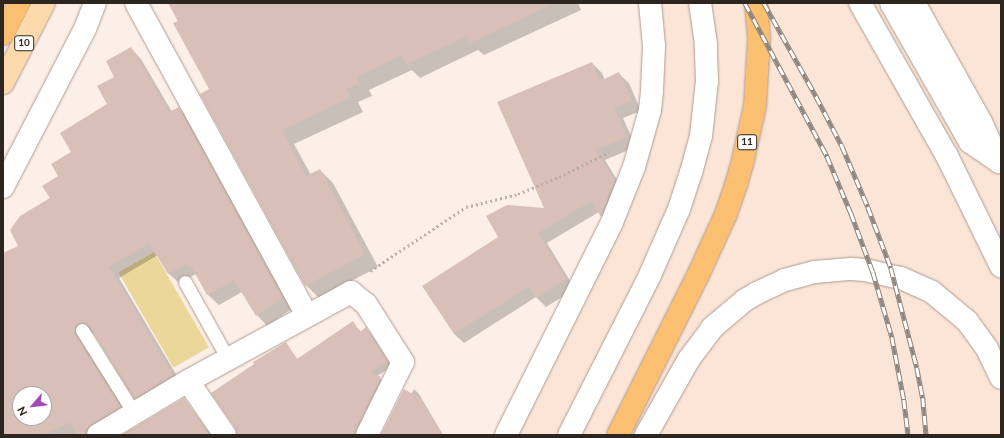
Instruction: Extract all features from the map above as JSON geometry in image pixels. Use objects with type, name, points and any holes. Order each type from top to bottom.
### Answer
[{"type":"highway","points":[[3,34],[19,3]]},
{"type":"highway","name":"11","points":[[618,435],[699,273],[726,214],[744,160],[755,106],[759,60],[756,3]]},
{"type":"main road","name":"10","points":[[3,83],[44,3]]},
{"type":"street","points":[[3,187],[85,29],[95,3]]},
{"type":"street","points":[[136,3],[307,316]]},
{"type":"street","points":[[506,435],[612,222],[634,167],[648,115],[652,90],[654,46],[650,3]]},
{"type":"street","points":[[569,435],[650,275],[679,209],[691,173],[701,136],[707,81],[706,44],[700,3]]},
{"type":"street","points":[[860,3],[947,156],[1001,266]]},
{"type":"street","points":[[891,3],[970,142],[1000,163]]},
{"type":"street","points":[[914,3],[981,122],[1000,163]]},
{"type":"street","points":[[646,435],[689,359],[712,328],[745,300],[757,293],[785,280],[815,272],[851,269],[865,270],[901,278],[932,292],[968,321],[987,349],[1001,378]]},
{"type":"street","points":[[98,435],[188,381],[351,292],[366,304],[403,362],[367,435]]},
{"type":"street","points":[[188,381],[225,435]]},
{"type":"lane","points":[[185,282],[228,359]]},
{"type":"lane","points":[[82,330],[134,413]]},
{"type":"path","points":[[351,292],[363,276],[466,207],[518,194],[559,177],[609,152]]},
{"type":"shaded area","points":[[660,3],[1001,3],[1001,435],[514,435],[662,92],[664,30]]},
{"type":"shaded area","points":[[154,252],[209,347],[173,368],[118,272]]},
{"type":"building","points":[[168,3],[554,3],[470,43],[467,36],[406,65],[401,55],[356,77],[359,83],[346,89],[350,98],[282,130],[306,176],[320,169],[365,254],[305,286],[200,94],[209,89],[173,23],[178,21]]},
{"type":"building","points":[[131,47],[169,112],[179,107],[283,297],[256,316],[234,280],[207,295],[191,266],[189,267],[187,263],[168,274],[149,243],[109,267],[173,375],[134,399],[89,326],[85,323],[78,323],[75,327],[75,334],[121,407],[91,425],[87,429],[86,435],[77,435],[70,422],[44,435],[3,435],[3,253],[18,246],[10,230],[20,216],[50,198],[42,186],[58,176],[51,164],[71,152],[60,133],[107,104],[97,86],[114,77],[106,61]]},
{"type":"building","points":[[592,62],[600,81],[619,72],[632,101],[614,108],[627,137],[596,150],[615,181],[610,190],[601,217],[591,201],[538,233],[566,279],[536,298],[529,286],[454,334],[422,286],[498,237],[486,216],[507,205],[544,208],[497,102]]},
{"type":"building","points":[[353,321],[360,332],[366,327],[387,361],[370,372],[381,377],[355,435],[237,435],[235,428],[211,393],[254,364],[253,362],[286,342],[297,359]]},
{"type":"building","points":[[404,389],[420,398],[442,435],[381,435]]},
{"type":"building","points":[[184,398],[210,435],[122,435]]},
{"type":"railway","points":[[745,3],[827,156],[851,213],[873,272],[892,337],[904,400],[908,435]]},
{"type":"railway","points":[[764,3],[842,146],[868,207],[891,268],[917,368],[923,398],[926,435]]}]
